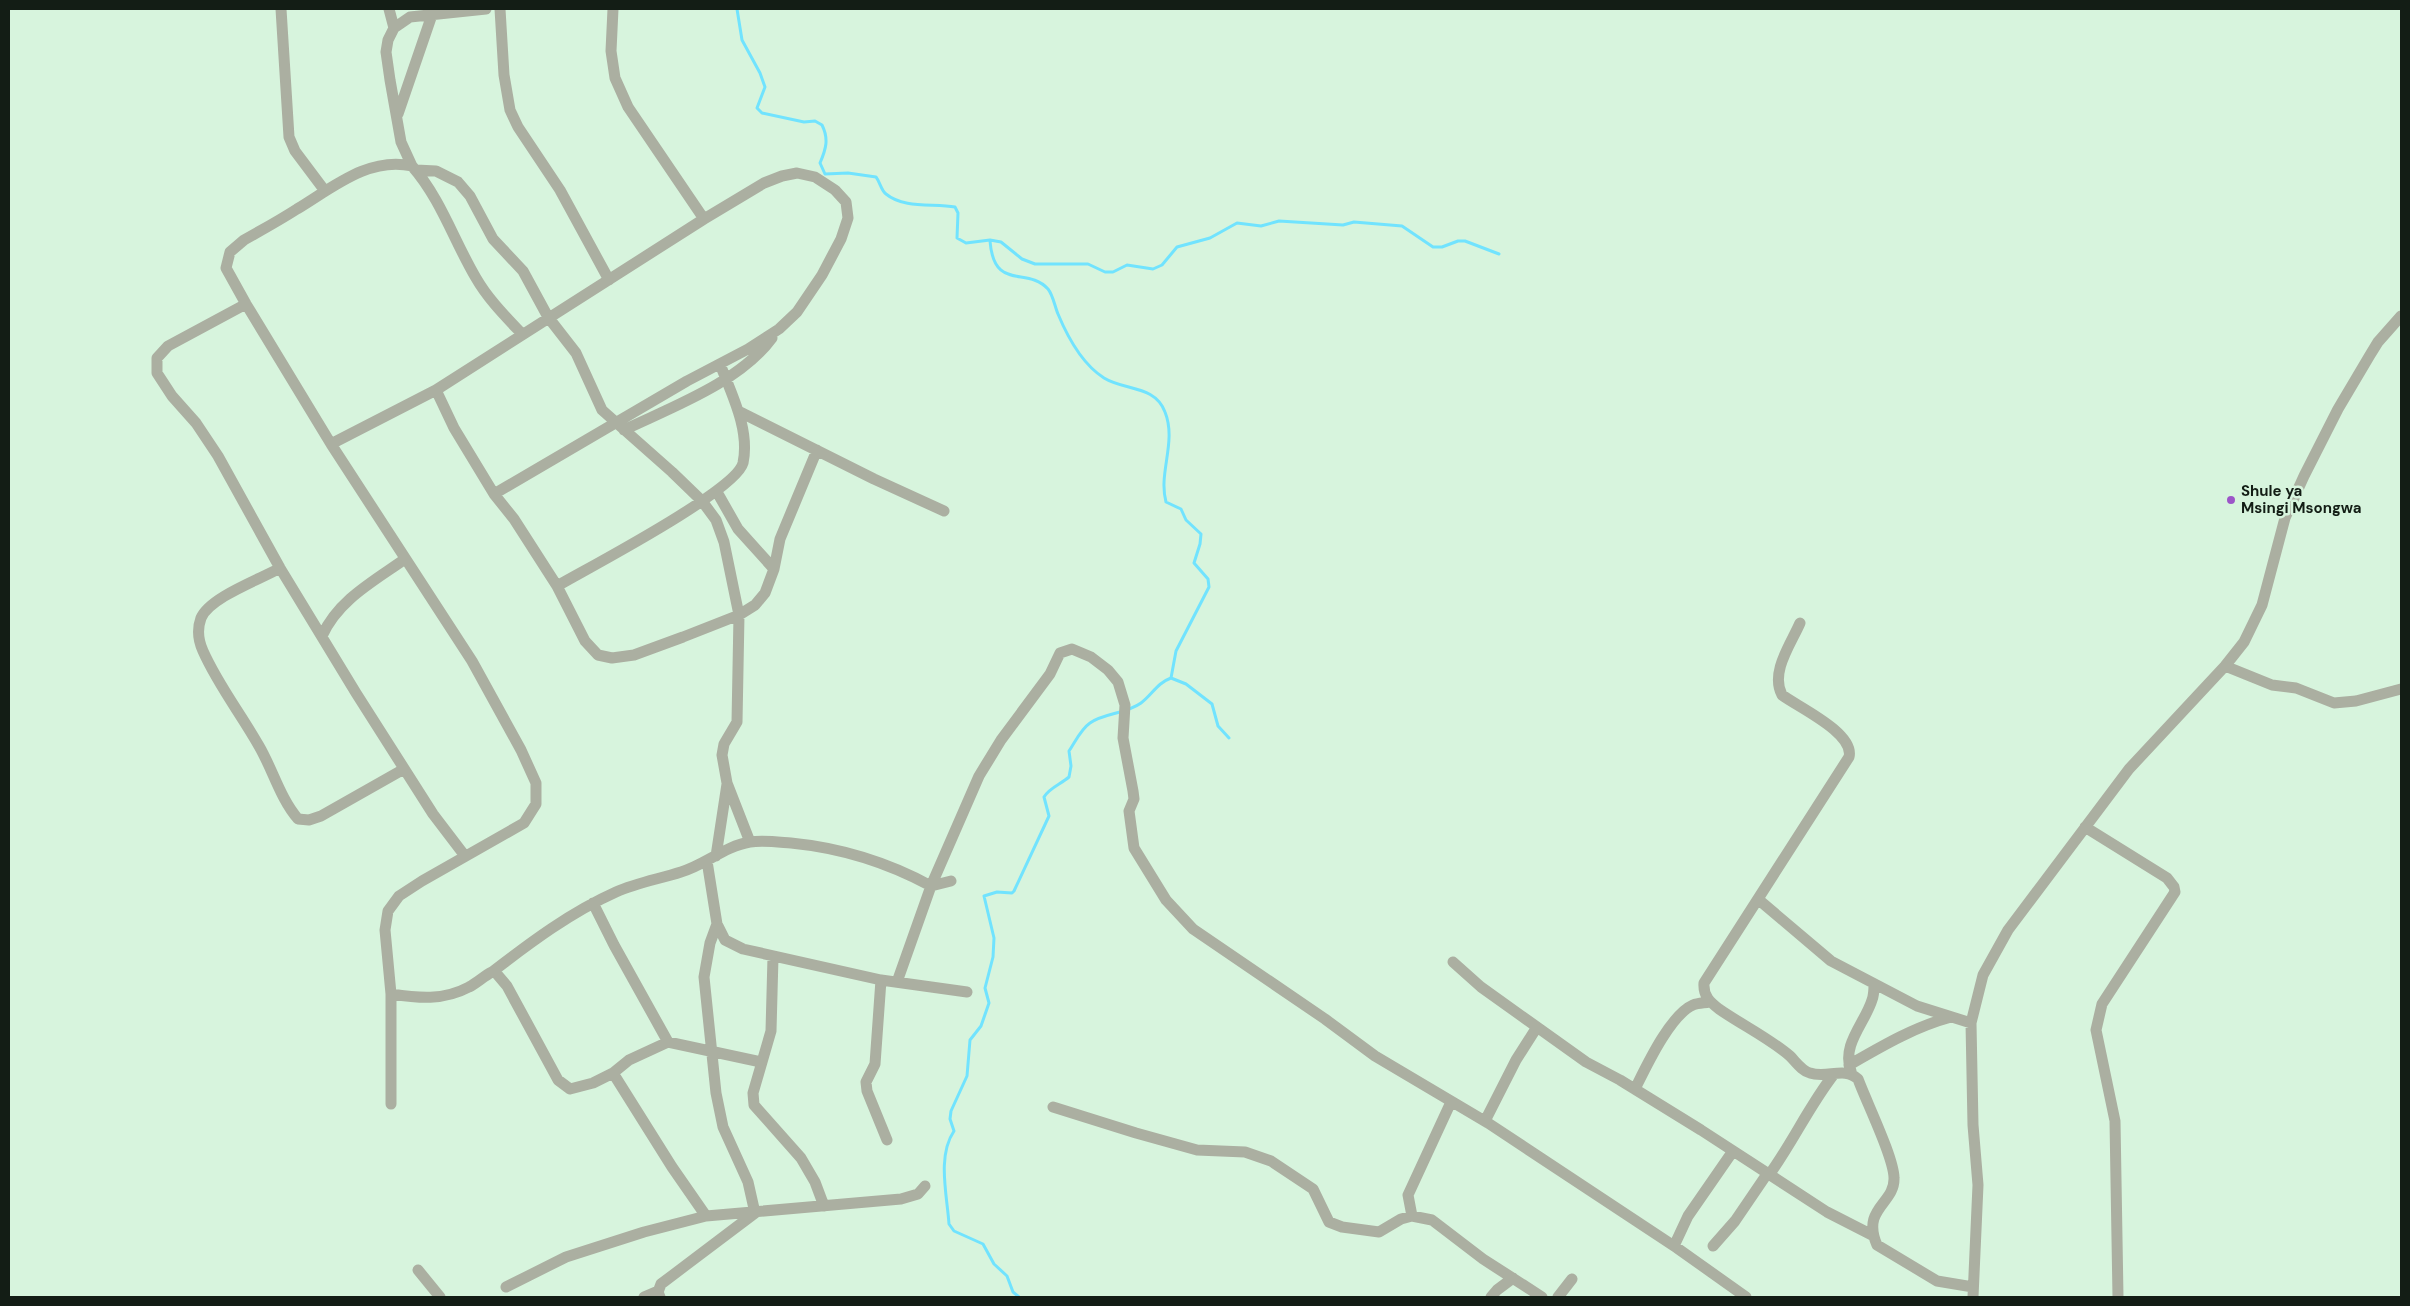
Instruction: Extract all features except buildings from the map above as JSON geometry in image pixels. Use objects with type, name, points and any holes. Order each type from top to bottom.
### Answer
[{"type":"street","points":[[281,9],[289,137],[295,151],[325,191]]},
{"type":"street","points":[[389,9],[394,28]]},
{"type":"street","points":[[486,9],[432,12],[410,17],[394,28],[388,40],[386,52],[401,142],[414,168],[435,197],[476,279],[498,308],[522,334]]},
{"type":"street","points":[[500,9],[504,75],[510,110],[518,127],[560,190],[609,280]]},
{"type":"street","points":[[613,9],[611,51],[615,78],[639,124],[704,219]]},
{"type":"street","points":[[397,115],[432,12]]},
{"type":"street","points":[[391,1104],[391,994],[385,930],[388,911],[399,896],[524,823],[536,804],[536,783],[521,750],[472,661],[332,444],[226,268],[230,252],[244,240],[357,172],[382,164],[399,162],[414,168],[436,171],[458,182],[470,196],[493,239],[523,271],[548,317],[576,353],[602,410],[702,501],[716,520],[724,542],[739,615],[737,722],[724,744],[722,755],[727,783],[750,842]]},
{"type":"street","points":[[332,444],[436,390],[548,317],[764,183],[796,173],[815,177],[835,190],[846,202],[848,218],[841,239],[822,275],[797,312],[778,329],[756,355],[725,378],[679,404],[620,427]]},
{"type":"street","points":[[246,304],[168,346],[157,358],[157,373],[172,396],[196,423],[218,456],[280,568],[404,769],[432,814],[465,856]]},
{"type":"street","points":[[1874,984],[1873,998],[1851,1046],[1851,1070],[1858,1079],[1893,1170],[1893,1186],[1872,1223],[1872,1235],[1877,1245],[1925,1275],[1937,1281],[1973,1292],[1978,1185],[1973,1125],[1971,1023],[1983,975],[2008,930],[2129,769],[2225,666],[2244,642],[2262,605],[2285,518],[2304,476],[2338,409],[2370,355],[2378,342],[2401,316]]},
{"type":"street","points":[[494,494],[620,427],[688,381],[778,329]]},
{"type":"street","points":[[557,586],[717,492],[742,465],[744,442],[738,411],[720,364]]},
{"type":"street","points":[[436,390],[454,428],[494,494],[514,518],[557,586],[585,641],[598,656],[612,658],[634,655],[739,615],[755,605],[765,593],[774,569],[780,539],[817,450]]},
{"type":"street","points":[[738,411],[874,480],[944,511]]},
{"type":"street","points":[[717,492],[738,529],[774,569]]},
{"type":"street","points":[[322,636],[330,620],[344,604],[405,559]]},
{"type":"street","points":[[280,568],[211,605],[202,616],[198,629],[202,649],[260,747],[290,810],[298,819],[309,820],[321,816],[404,769]]},
{"type":"street","points":[[1800,623],[1783,660],[1777,686],[1782,695],[1834,729],[1845,739],[1850,751],[1828,792],[1704,984],[1705,995],[1709,1002],[1789,1056],[1808,1073],[1820,1076],[1851,1070],[1897,1038],[1934,1021],[1951,1017]]},
{"type":"street","points":[[897,982],[931,886],[976,783],[1001,740],[1050,674],[1060,653],[1072,649],[1082,652],[1108,670],[1123,692],[1126,711],[1123,738],[1134,799],[1129,811],[1134,848],[1166,900],[1193,929],[1325,1019],[1375,1056],[1485,1122],[1674,1246],[1746,1297]]},
{"type":"street","points":[[2225,666],[2272,685],[2296,688],[2334,703],[2356,701],[2401,688]]},
{"type":"street","points":[[727,783],[711,859],[717,924],[725,940],[743,949],[773,957],[881,980],[967,992]]},
{"type":"street","points":[[2085,827],[2167,878],[2174,887],[2175,892],[2102,1004],[2096,1030],[2115,1121],[2118,1297]]},
{"type":"street","points":[[391,994],[421,998],[439,997],[467,988],[492,972],[524,947],[593,903],[618,891],[683,872],[734,847],[750,842],[817,846],[882,862],[931,886],[951,881]]},
{"type":"street","points":[[1758,900],[1831,961],[1917,1006],[1971,1023]]},
{"type":"street","points":[[593,903],[668,1042]]},
{"type":"street","points":[[717,924],[710,943],[704,977],[712,1053],[723,1127],[748,1182],[755,1213]]},
{"type":"street","points":[[773,957],[771,1031],[753,1093],[754,1105],[801,1158],[815,1182],[824,1206]]},
{"type":"street","points":[[1453,962],[1481,987],[1586,1062],[1635,1089],[1827,1212],[1872,1235]]},
{"type":"street","points":[[492,972],[496,972],[507,986],[558,1080],[570,1089],[593,1083],[612,1073],[629,1060],[668,1042],[712,1053],[740,1056],[761,1062]]},
{"type":"street","points":[[881,980],[875,1064],[866,1082],[866,1091],[887,1140]]},
{"type":"street","points":[[1635,1089],[1650,1056],[1686,1010],[1694,1005],[1709,1002]]},
{"type":"street","points":[[1485,1122],[1516,1060],[1537,1027]]},
{"type":"street","points":[[612,1073],[706,1216]]},
{"type":"street","points":[[1713,1246],[1735,1221],[1785,1152],[1811,1105],[1834,1074]]},
{"type":"street","points":[[1412,1216],[1408,1195],[1451,1102]]},
{"type":"street","points":[[1053,1107],[1197,1150],[1245,1152],[1271,1161],[1313,1189],[1329,1222],[1342,1227],[1379,1232],[1401,1219],[1412,1216],[1432,1220],[1542,1297]]},
{"type":"street","points":[[1674,1246],[1688,1216],[1733,1151]]},
{"type":"street","points":[[506,1287],[566,1257],[644,1232],[706,1216],[901,1199],[918,1194],[925,1186]]},
{"type":"street","points":[[644,1297],[659,1294],[661,1284],[755,1213]]},
{"type":"street","points":[[418,1270],[440,1297]]},
{"type":"street","points":[[1492,1297],[1497,1290],[1513,1278]]},
{"type":"street","points":[[1558,1297],[1572,1280]]},
{"type":"waterway","points":[[737,9],[742,40],[760,73],[765,87],[757,108],[762,113],[804,122],[815,121],[822,125],[826,144],[820,163],[825,174],[848,173],[876,177],[886,194],[893,199],[910,204],[955,207],[958,213],[957,238],[966,243],[990,240],[1001,242],[1022,259],[1035,264],[1088,264],[1105,272],[1113,272],[1127,265],[1153,269],[1162,265],[1177,247],[1210,238],[1237,223],[1261,226],[1279,221],[1343,225],[1354,222],[1402,226],[1433,247],[1442,247],[1458,241],[1465,241],[1499,254]]},
{"type":"waterway","points":[[990,241],[993,257],[998,267],[1005,273],[1040,282],[1048,289],[1066,332],[1076,350],[1096,372],[1112,382],[1139,390],[1154,397],[1165,412],[1169,435],[1164,480],[1166,502],[1181,509],[1186,520],[1201,534],[1194,563],[1208,579],[1209,587],[1176,651],[1171,678]]},
{"type":"waterway","points":[[1019,1297],[1013,1292],[1007,1276],[994,1264],[983,1244],[954,1231],[949,1224],[945,1188],[944,1164],[949,1141],[954,1131],[950,1119],[951,1111],[967,1076],[970,1040],[981,1026],[989,1003],[985,988],[993,957],[994,938],[984,896],[997,892],[1012,893],[1014,891],[1049,816],[1044,797],[1069,777],[1071,766],[1069,751],[1081,732],[1090,723],[1102,717],[1135,707],[1145,700],[1158,686],[1171,678],[1186,684],[1212,704],[1218,726],[1229,738]]},
{"type":"place","name":"Shule ya Msingi Msongwa","points":[[2231,500]]}]
